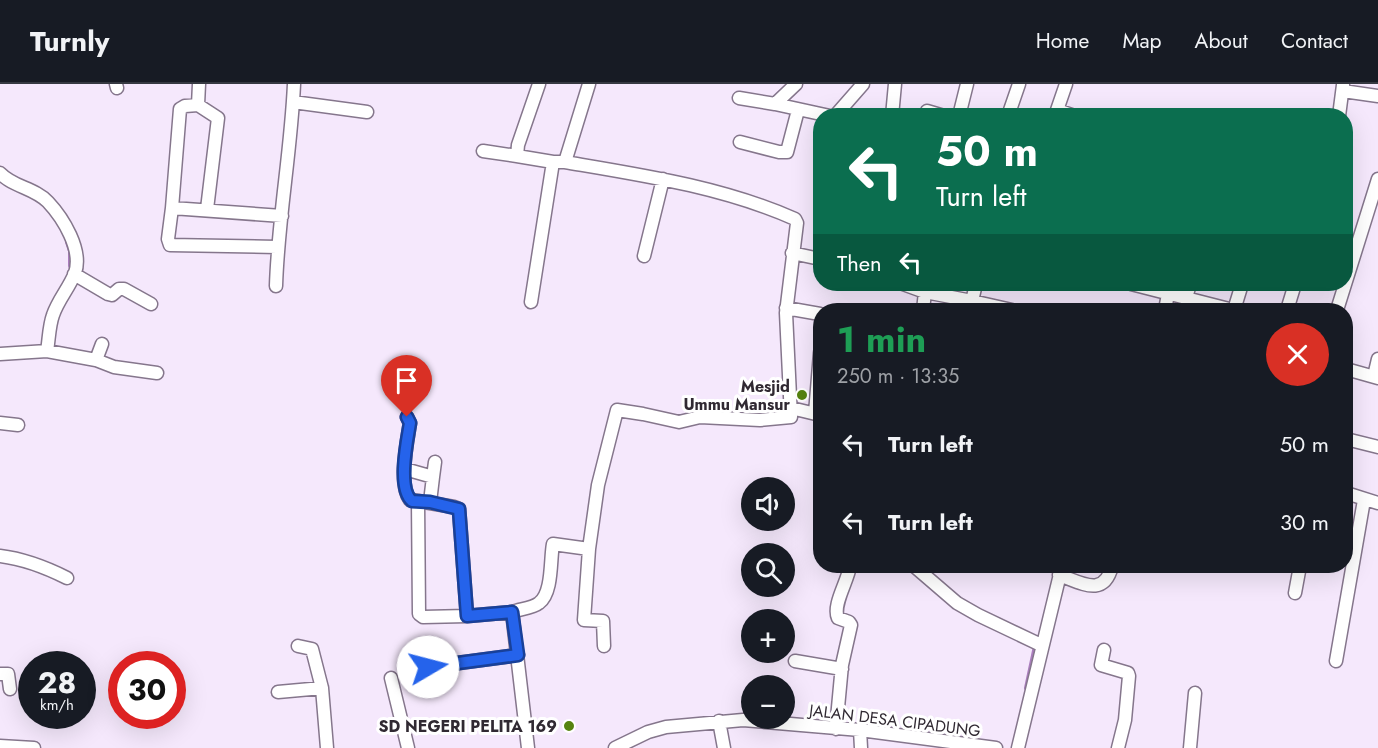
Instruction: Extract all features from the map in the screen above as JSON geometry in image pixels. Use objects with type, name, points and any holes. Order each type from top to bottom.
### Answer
[{"type":"street","points":[[198,105],[199,84]]},
{"type":"street","points":[[276,286],[277,247],[294,84]]},
{"type":"street","points":[[517,156],[518,145],[539,84]]},
{"type":"street","points":[[531,302],[559,162],[589,84]]},
{"type":"street","points":[[775,104],[796,84]]},
{"type":"street","points":[[840,108],[863,84]]},
{"type":"street","points":[[892,108],[894,84]]},
{"type":"street","points":[[961,108],[967,84]]},
{"type":"street","points":[[1011,108],[1019,84]]},
{"type":"street","points":[[1058,108],[1066,84],[1072,86],[1074,84]]},
{"type":"street","points":[[1340,108],[1343,88],[1378,96]]},
{"type":"street","points":[[739,98],[813,113]]},
{"type":"street","points":[[293,102],[367,112]]},
{"type":"street","points":[[207,210],[218,118],[198,105],[185,106],[180,109],[168,239],[170,245],[277,247]]},
{"type":"street","points":[[740,142],[787,152],[798,110]]},
{"type":"street","points":[[483,151],[663,179],[740,200],[795,219],[796,223],[786,308],[792,416],[735,419],[700,417],[678,422],[617,410],[598,485],[588,549],[584,620],[603,621],[604,646]]},
{"type":"street","points":[[0,173],[6,179],[42,197],[62,220],[76,255],[77,264],[74,274],[54,313],[46,351]]},
{"type":"street","points":[[644,256],[663,179]]},
{"type":"street","points":[[1353,259],[1378,179]]},
{"type":"street","points":[[172,208],[282,216]]},
{"type":"street","points":[[792,253],[813,257]]},
{"type":"street","points":[[74,274],[108,294],[112,295],[124,289],[151,304]]},
{"type":"street","points":[[972,301],[974,291]]},
{"type":"street","points":[[1157,291],[1206,303]]},
{"type":"street","points":[[1186,298],[1188,291]]},
{"type":"street","points":[[924,303],[925,292],[981,303]]},
{"type":"street","points":[[1166,303],[1168,294]]},
{"type":"street","points":[[786,308],[813,313]]},
{"type":"street","points":[[96,360],[102,344]]},
{"type":"street","points":[[0,354],[46,351],[96,360],[114,367],[157,373]]},
{"type":"street","points":[[1353,371],[1376,377],[1378,359]]},
{"type":"street","points":[[791,408],[813,413]]},
{"type":"street","points":[[407,417],[410,423],[405,469],[406,493],[410,500],[459,509],[467,616]]},
{"type":"street","points":[[0,423],[18,425]]},
{"type":"street","points":[[1353,441],[1378,447]]},
{"type":"street","points":[[435,462],[433,477],[424,502],[419,614],[423,617],[512,612],[539,603],[545,596],[550,577],[553,544],[588,549]]},
{"type":"street","points":[[405,469],[433,477]]},
{"type":"street","points":[[1353,496],[1378,503]]},
{"type":"street","points":[[1353,563],[1364,500]]},
{"type":"street","points":[[0,556],[23,559],[67,578]]},
{"type":"street","points":[[836,729],[842,669],[851,625],[838,618],[836,609],[849,573]]},
{"type":"street","points":[[922,573],[957,603],[1041,645]]},
{"type":"street","points":[[1018,748],[1060,573]]},
{"type":"street","points":[[1066,573],[1090,586],[1097,586],[1108,578],[1110,573]]},
{"type":"street","points":[[1295,594],[1299,573]]},
{"type":"street","points":[[1336,661],[1351,573]]},
{"type":"street","points":[[512,612],[528,748]]},
{"type":"street","points":[[298,646],[312,649],[322,688],[327,748]]},
{"type":"street","points":[[1104,650],[1101,665],[1128,673],[1129,676],[1125,720],[1118,748]]},
{"type":"street","points":[[428,667],[518,655]]},
{"type":"street","points":[[795,661],[842,669]]},
{"type":"street","points":[[0,674],[8,674],[10,689]]},
{"type":"street","points":[[391,678],[408,748]]},
{"type":"street","points":[[278,692],[322,688]]},
{"type":"street","points":[[1190,748],[1195,693]]},
{"type":"street","name":"JALAN DESA CIPADUNG","points":[[615,748],[648,732],[666,727],[743,720],[860,730],[996,748]]},
{"type":"street","points":[[719,722],[724,748]]},
{"type":"street","points":[[860,730],[861,748]]},
{"type":"street","points":[[0,746],[34,748]]},
{"type":"waterway","points":[[67,242],[70,251],[70,266]]},
{"type":"waterway","points":[[1026,688],[1035,646]]},
{"type":"place","name":"Mesjid Ummu Mansur","points":[[802,395]]},
{"type":"place","name":"SD NEGERI PELITA 169","points":[[569,726]]},
{"type":"route","points":[[407,417],[410,420],[405,469],[408,499],[459,509],[467,616],[512,612],[518,655],[428,667]]}]
